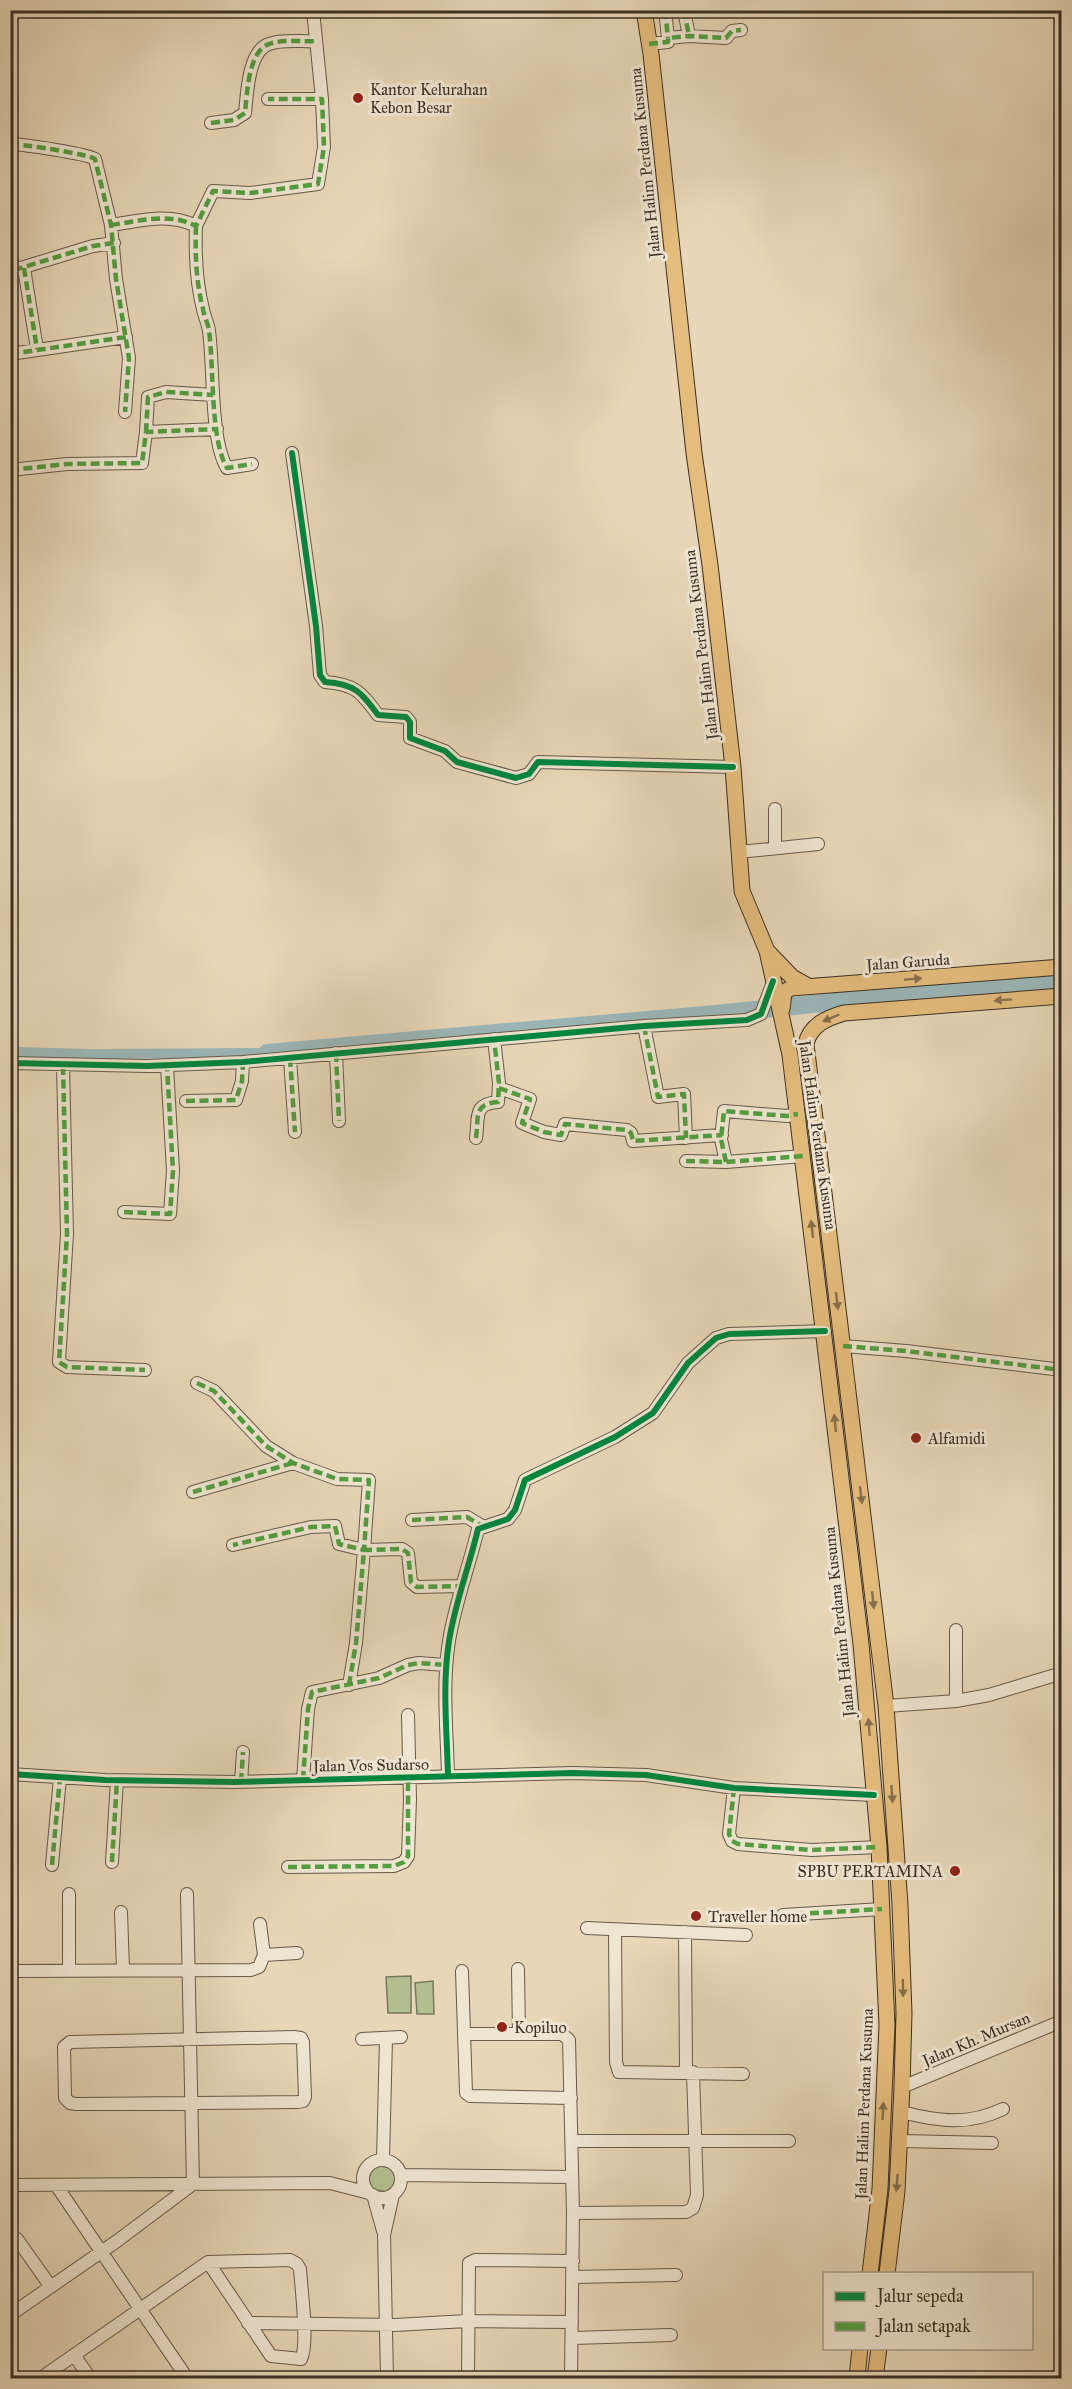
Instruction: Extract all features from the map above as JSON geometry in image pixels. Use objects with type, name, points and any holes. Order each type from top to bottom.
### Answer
[{"type":"main road","name":"Jalan Halim Perdana Kusuma","points":[[644,10],[694,453],[710,565],[733,767],[742,891],[767,951],[798,1114],[857,1605],[879,1847],[887,2025],[880,2189],[870,2272]]},
{"type":"main road","points":[[767,951],[778,965],[808,987]]},
{"type":"main road","name":"Jalan Garuda","points":[[779,1008],[784,992],[791,988],[1062,967]]},
{"type":"main road","name":"Jalan Halim Perdana Kusuma","points":[[887,2272],[897,2191],[900,2141],[904,2013],[902,1939],[886,1706],[806,1044],[808,1035],[823,1021],[844,1013],[1062,996]]},
{"type":"main road","points":[[840,1464],[858,1461]]},
{"type":"main road","points":[[848,1544],[867,1542]]},
{"type":"main road","points":[[857,2379],[860,2350]]},
{"type":"main road","points":[[875,2379],[879,2350]]},
{"type":"street","points":[[252,464],[227,468],[221,458],[213,395],[209,328],[202,308],[195,252],[196,226],[213,191],[250,193],[318,184],[324,147],[322,99],[313,10]]},
{"type":"street","points":[[649,44],[668,42],[666,16],[684,15],[689,36]]},
{"type":"street","points":[[668,38],[689,36],[726,38],[732,31],[741,30]]},
{"type":"street","points":[[211,123],[234,120],[245,113],[250,69],[262,48],[269,44],[316,41]]},
{"type":"street","points":[[268,99],[322,99]]},
{"type":"street","points":[[10,144],[24,144],[55,152],[90,155],[95,159],[111,225],[116,279],[129,358],[125,412]]},
{"type":"street","points":[[111,225],[181,218],[196,226]]},
{"type":"street","points":[[16,270],[93,246],[114,243]]},
{"type":"street","points":[[10,253],[37,349]]},
{"type":"street","points":[[10,354],[126,337]]},
{"type":"street","points":[[10,470],[67,464],[142,463],[148,397],[166,392],[213,395]]},
{"type":"street","points":[[146,432],[217,429]]},
{"type":"street","points":[[292,453],[316,626],[320,675],[325,682],[342,683],[361,692],[378,715],[406,717],[410,722],[410,738],[445,752],[457,762],[516,778],[529,774],[538,762],[733,767]]},
{"type":"street","points":[[775,809],[775,848]]},
{"type":"street","points":[[739,852],[818,844]]},
{"type":"street","points":[[10,1063],[63,1066],[167,1066],[243,1062],[336,1053],[423,1050],[494,1039],[747,1020],[779,1008]]},
{"type":"street","points":[[644,1026],[658,1097],[684,1094],[686,1138]]},
{"type":"street","points":[[476,1138],[480,1107],[484,1103],[498,1102],[499,1088],[494,1039]]},
{"type":"street","points":[[336,1053],[339,1121]]},
{"type":"street","points":[[290,1058],[295,1132]]},
{"type":"street","points":[[186,1101],[236,1100],[242,1081],[243,1062]]},
{"type":"street","points":[[63,1066],[67,1234],[59,1362],[67,1367],[145,1370]]},
{"type":"street","points":[[124,1212],[170,1214],[173,1172],[167,1066]]},
{"type":"street","points":[[499,1088],[530,1099],[522,1123],[544,1132],[561,1135],[565,1124],[627,1130],[631,1133],[633,1141],[722,1135]]},
{"type":"street","points":[[726,1162],[722,1135],[724,1112],[787,1116],[798,1114]]},
{"type":"street","points":[[687,1161],[726,1162],[803,1156]]},
{"type":"street","points":[[448,1776],[446,1665],[452,1623],[478,1529],[508,1519],[515,1510],[525,1480],[615,1437],[653,1413],[688,1363],[716,1338],[729,1334],[825,1331]]},
{"type":"street","points":[[843,1346],[906,1351],[1062,1370]]},
{"type":"street","points":[[197,1383],[214,1391],[266,1446],[293,1463],[337,1479],[369,1480],[356,1643],[349,1685]]},
{"type":"street","points":[[193,1492],[293,1463]]},
{"type":"street","points":[[412,1520],[467,1516],[482,1526]]},
{"type":"street","points":[[233,1545],[311,1527],[335,1526],[339,1544],[364,1550],[402,1549],[408,1553],[411,1582],[417,1587],[461,1586]]},
{"type":"street","points":[[956,1630],[956,1701]]},
{"type":"street","points":[[303,1780],[308,1709],[312,1692],[379,1678],[408,1665],[419,1663],[446,1665]]},
{"type":"street","points":[[886,1706],[956,1701],[989,1695],[1062,1673]]},
{"type":"street","points":[[288,1867],[394,1866],[404,1862],[408,1856],[408,1715]]},
{"type":"street","points":[[242,1782],[243,1752]]},
{"type":"street","name":"Jalan Vos Sudarso","points":[[11,1774],[117,1780],[242,1782],[573,1773],[646,1775],[734,1788],[874,1795]]},
{"type":"street","points":[[10,1792],[11,1774]]},
{"type":"street","points":[[51,1865],[60,1778]]},
{"type":"street","points":[[112,1862],[117,1780]]},
{"type":"street","points":[[734,1788],[729,1834],[732,1841],[738,1844],[812,1850],[879,1847]]},
{"type":"street","points":[[69,1894],[69,1971]]},
{"type":"street","points":[[188,1894],[193,2184]]},
{"type":"street","points":[[783,1916],[882,1909]]},
{"type":"street","points":[[121,1912],[123,1971]]},
{"type":"street","points":[[10,1950],[11,1971],[254,1970],[259,1967],[264,1955],[261,1924]]},
{"type":"street","points":[[586,1928],[746,1935]]},
{"type":"street","points":[[615,1930],[616,2062],[619,2072],[743,2074]]},
{"type":"street","points":[[573,2213],[686,2212],[693,2208],[697,2195],[684,1932]]},
{"type":"street","points":[[264,1955],[297,1953]]},
{"type":"street","points":[[518,1969],[519,2034]]},
{"type":"street","points":[[462,1971],[466,2090],[470,2096],[571,2098]]},
{"type":"street","name":"Jalan Kh. Mursan","points":[[902,2088],[1062,2021]]},
{"type":"street","points":[[465,2034],[562,2034],[570,2045],[573,2213],[571,2379]]},
{"type":"street","points":[[362,2039],[402,2037]]},
{"type":"street","points":[[301,2038],[305,2097],[303,2101],[76,2104],[70,2103],[65,2098],[64,2048],[70,2042],[192,2040],[301,2038]]},
{"type":"street","points":[[383,2159],[386,2038]]},
{"type":"street","points":[[10,2049],[10,2099]]},
{"type":"street","points":[[901,2112],[924,2118],[967,2121],[1003,2109]]},
{"type":"street","points":[[572,2141],[789,2141]]},
{"type":"street","points":[[900,2141],[992,2143]]},
{"type":"street","points":[[10,2185],[330,2183],[387,2198],[398,2190],[402,2175],[395,2164],[383,2159],[376,2160],[364,2170],[330,2183]]},
{"type":"street","points":[[364,2170],[364,2186],[371,2194],[384,2235]]},
{"type":"street","points":[[402,2175],[571,2177]]},
{"type":"street","points":[[10,2315],[101,2253],[193,2184]]},
{"type":"street","points":[[56,2185],[187,2379]]},
{"type":"street","points":[[387,2379],[384,2235],[393,2195]]},
{"type":"street","points":[[17,2239],[51,2287]]},
{"type":"street","points":[[41,2379],[208,2262],[290,2260],[297,2264],[300,2269],[304,2323],[304,2354],[301,2358],[271,2356],[208,2262]]},
{"type":"street","points":[[468,2379],[467,2321],[470,2261],[573,2261]]},
{"type":"street","points":[[572,2277],[676,2275]]},
{"type":"street","points":[[248,2323],[572,2322]]},
{"type":"street","points":[[573,2337],[670,2335]]},
{"type":"street","points":[[74,2355],[90,2379]]},
{"type":"green space","points":[[411,1976],[411,2013],[388,2013],[386,1977]]},
{"type":"green space","points":[[433,1981],[434,2014],[417,2014],[415,1983]]},
{"type":"green space","points":[[370,2166],[391,2168],[397,2176],[395,2186],[386,2192],[371,2189],[369,2183]]},
{"type":"waterway","points":[[267,1053],[716,1014],[950,990],[1062,982]]},
{"type":"waterway","points":[[10,1052],[267,1053]]},
{"type":"marked path","points":[[665,10],[668,38]]},
{"type":"marked path","points":[[684,10],[689,36]]},
{"type":"marked path","points":[[649,44],[668,42],[668,38],[689,36],[726,38],[732,31],[741,30]]},
{"type":"marked path","points":[[211,123],[234,120],[245,113],[250,74],[262,48],[280,42],[316,41]]},
{"type":"marked path","points":[[111,225],[165,218],[196,226],[213,191],[250,193],[318,184],[324,147],[322,99],[268,99]]},
{"type":"marked path","points":[[10,144],[40,147],[95,159],[111,225],[116,279],[129,358],[125,412]]},
{"type":"marked path","points":[[196,226],[197,278],[211,346],[218,440],[227,468],[252,464]]},
{"type":"marked path","points":[[14,270],[93,246],[114,243]]},
{"type":"marked path","points":[[10,253],[14,270],[10,272]]},
{"type":"marked path","points":[[24,268],[37,349]]},
{"type":"marked path","points":[[10,354],[126,337]]},
{"type":"marked path","points":[[146,432],[148,397],[166,392],[213,395]]},
{"type":"marked path","points":[[10,470],[67,464],[142,463],[146,432],[217,429]]},
{"type":"marked path","points":[[644,1026],[658,1097],[684,1094],[686,1138]]},
{"type":"marked path","points":[[476,1138],[481,1108],[484,1105],[498,1102],[499,1083],[494,1039]]},
{"type":"marked path","points":[[336,1053],[339,1121]]},
{"type":"marked path","points":[[290,1058],[295,1132]]},
{"type":"marked path","points":[[186,1101],[236,1100],[242,1081],[243,1062]]},
{"type":"marked path","points":[[63,1066],[67,1234],[59,1362],[67,1367],[145,1370]]},
{"type":"marked path","points":[[124,1212],[170,1214],[173,1171],[167,1066]]},
{"type":"marked path","points":[[499,1088],[530,1099],[522,1123],[544,1132],[561,1135],[565,1124],[627,1130],[631,1133],[633,1141],[722,1135]]},
{"type":"marked path","points":[[726,1162],[721,1139],[724,1111],[787,1116],[798,1114]]},
{"type":"marked path","points":[[686,1161],[726,1162],[803,1156]]},
{"type":"marked path","points":[[843,1346],[906,1351],[1062,1370]]},
{"type":"marked path","points":[[197,1383],[214,1391],[266,1446],[293,1463],[337,1479],[369,1480],[364,1550],[339,1544],[335,1526],[311,1527],[233,1545]]},
{"type":"marked path","points":[[193,1492],[293,1463]]},
{"type":"marked path","points":[[412,1520],[467,1517],[482,1526]]},
{"type":"marked path","points":[[349,1685],[356,1643],[364,1550],[402,1549],[408,1553],[411,1582],[417,1587],[461,1586]]},
{"type":"marked path","points":[[303,1780],[308,1709],[312,1692],[379,1678],[408,1665],[419,1663],[446,1665]]},
{"type":"marked path","points":[[241,1782],[243,1752]]},
{"type":"marked path","points":[[10,1792],[12,1774]]},
{"type":"marked path","points":[[288,1867],[394,1866],[404,1862],[408,1856],[408,1777]]},
{"type":"marked path","points":[[52,1865],[60,1778]]},
{"type":"marked path","points":[[112,1862],[117,1780]]},
{"type":"marked path","points":[[734,1788],[729,1834],[732,1841],[738,1844],[812,1850],[879,1847]]},
{"type":"marked path","points":[[783,1915],[882,1909]]},
{"type":"cycle path","points":[[292,453],[316,626],[320,675],[325,682],[350,687],[362,695],[378,715],[406,717],[410,722],[410,738],[445,751],[457,762],[516,778],[529,774],[538,762],[733,767]]},
{"type":"cycle path","points":[[10,1063],[147,1066],[243,1062],[644,1026],[747,1020],[761,1014],[773,981]]},
{"type":"cycle path","points":[[448,1776],[446,1674],[449,1641],[478,1529],[508,1519],[515,1510],[525,1480],[615,1437],[653,1413],[688,1363],[716,1338],[729,1334],[825,1331]]},
{"type":"cycle path","points":[[10,1774],[105,1780],[234,1782],[573,1773],[646,1775],[734,1788],[874,1795]]},
{"type":"place","name":"Kantor Kelurahan Kebon Besar","points":[[358,98]]},
{"type":"place","name":"Alfamidi","points":[[916,1438]]},
{"type":"place","name":"SPBU PERTAMINA","points":[[955,1871]]},
{"type":"place","name":"Traveller home","points":[[696,1916]]},
{"type":"place","name":"Kopiluo","points":[[502,2027]]}]
